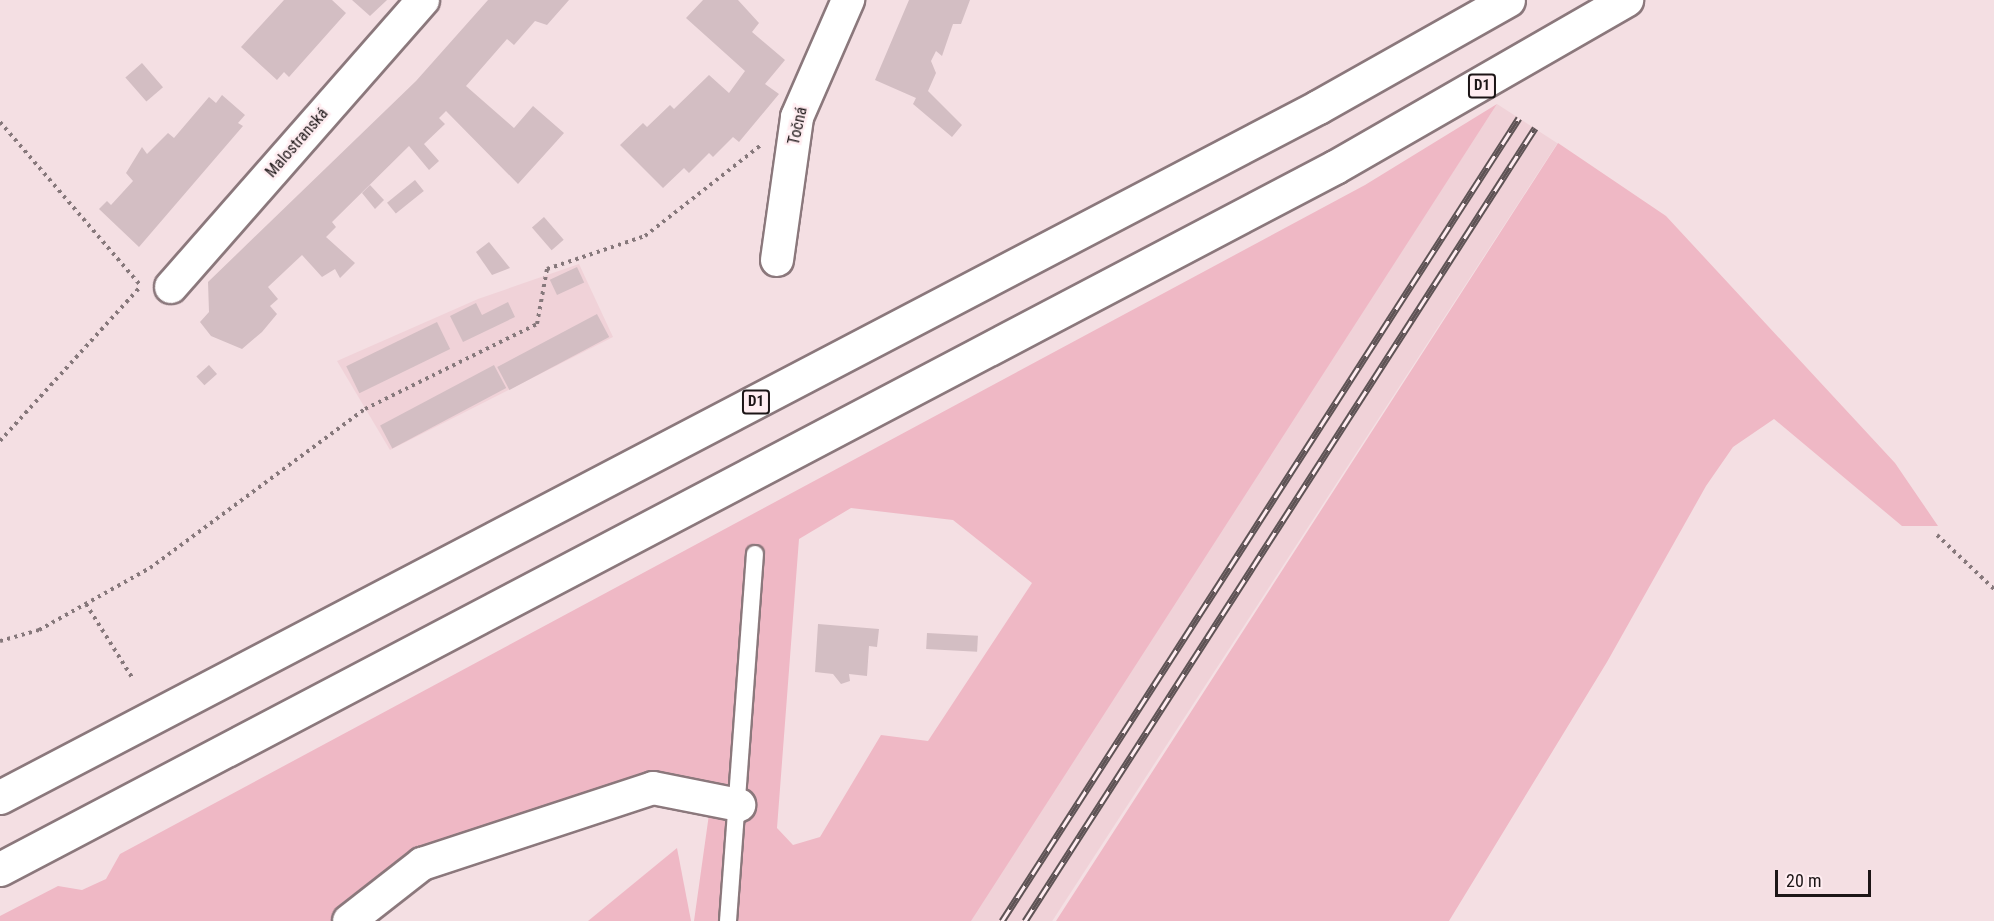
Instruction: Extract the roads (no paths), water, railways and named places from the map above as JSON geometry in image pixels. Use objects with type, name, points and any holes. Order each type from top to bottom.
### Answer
[{"type":"highway","name":"D1","points":[[0,797],[1307,113],[1508,0]]},
{"type":"highway","name":"D1","points":[[0,869],[1335,167],[1626,0]]},
{"type":"street","name":"Malostranská","points":[[171,287],[423,0]]},
{"type":"street","name":"Točná","points":[[777,260],[797,117],[848,0]]},
{"type":"street","points":[[349,921],[422,864],[653,788],[739,805]]},
{"type":"lane","points":[[728,921],[739,805],[755,554]]},
{"type":"railway","points":[[1002,921],[1519,118]]},
{"type":"railway","points":[[1025,921],[1535,128]]}]
